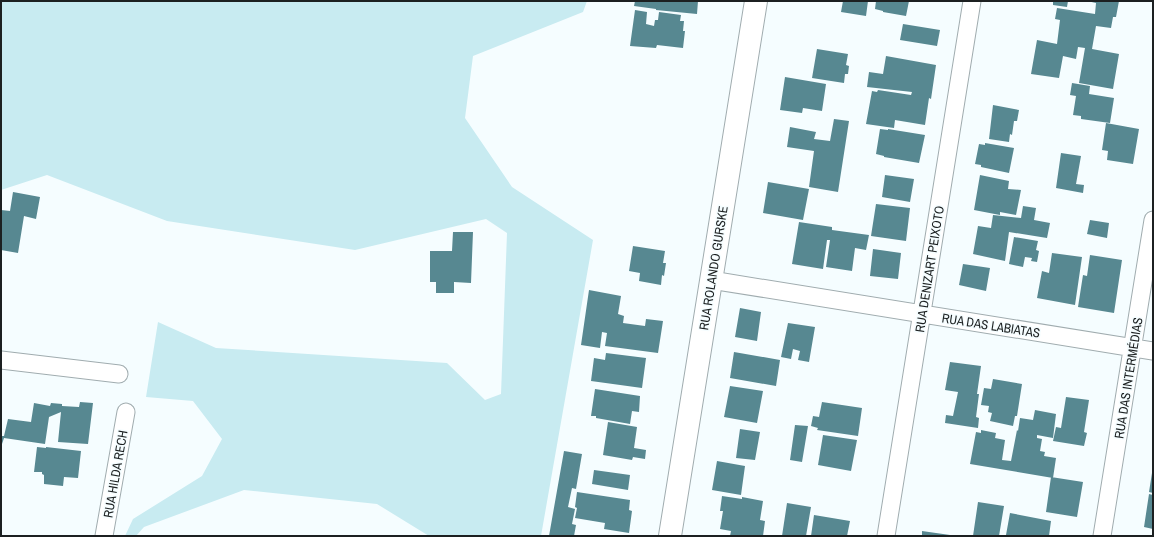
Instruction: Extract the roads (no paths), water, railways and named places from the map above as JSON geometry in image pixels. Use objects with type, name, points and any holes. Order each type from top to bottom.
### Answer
[{"type":"street","name":"RUA ROLANDO GURSKE","points":[[670,536],[756,1]]},
{"type":"street","name":"RUA DENIZART PEIXOTO","points":[[886,536],[972,1]]},
{"type":"street","name":"RUA DAS INTERMÉDIAS","points":[[1102,536],[1153,220]]},
{"type":"street","name":"RUA DAS LABIATAS","points":[[711,280],[1153,351]]},
{"type":"street","points":[[1,360],[119,374]]},
{"type":"street","name":"RUA HILDA RECH","points":[[104,536],[126,412]]}]
